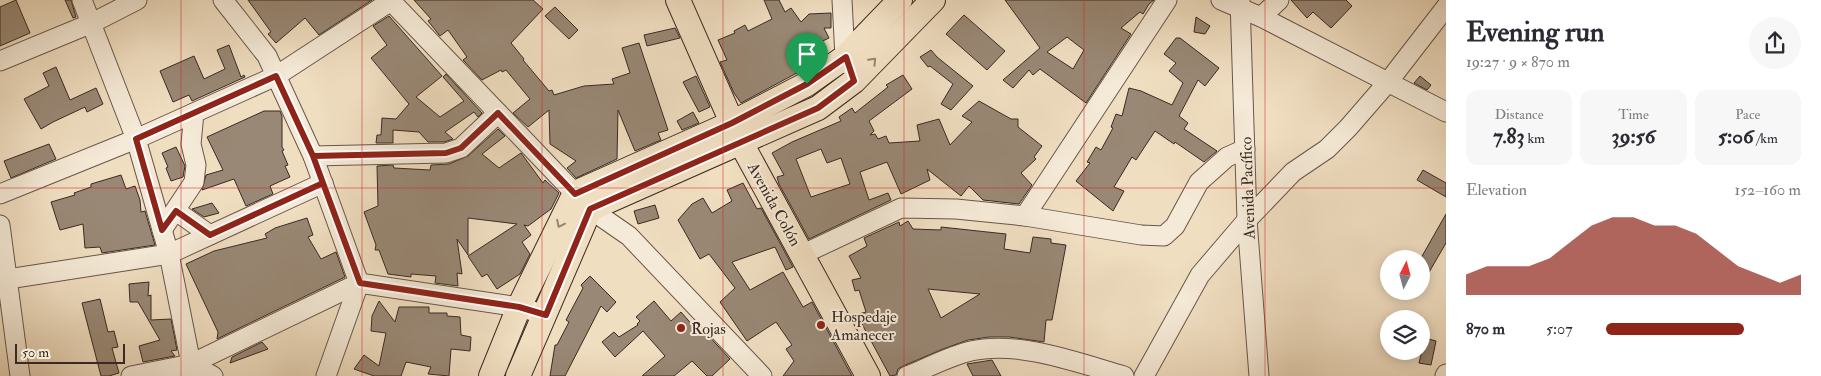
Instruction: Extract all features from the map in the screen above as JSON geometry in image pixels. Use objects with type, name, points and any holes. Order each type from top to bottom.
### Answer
[{"type":"main road","name":"Avenida Colón","points":[[678,0],[736,133],[868,376]]},
{"type":"main road","points":[[736,133],[846,57],[900,0]]},
{"type":"main road","points":[[491,376],[519,307],[582,201],[736,133],[818,108],[854,81],[934,0]]},
{"type":"main road","points":[[518,376],[546,315],[582,201]]},
{"type":"street","points":[[82,0],[136,139],[169,254],[191,370]]},
{"type":"street","points":[[0,61],[92,23],[137,0]]},
{"type":"street","points":[[223,0],[267,56],[313,156],[360,283],[326,376]]},
{"type":"street","points":[[842,0],[846,57],[854,81]]},
{"type":"street","points":[[1025,216],[1167,0]]},
{"type":"street","points":[[1221,0],[1240,4],[1446,112]]},
{"type":"street","points":[[1261,16],[1279,0]]},
{"type":"street","points":[[0,194],[136,139],[276,76],[391,1],[582,201],[629,236],[762,376]]},
{"type":"street","name":"Avenida Pacífico","points":[[1240,4],[1247,220],[1259,376]]},
{"type":"street","points":[[1144,376],[1200,275],[1247,220],[1293,172],[1327,149],[1348,128],[1388,82],[1446,7]]},
{"type":"street","points":[[162,230],[194,182],[196,165],[191,144],[194,113]]},
{"type":"street","points":[[313,156],[446,153],[461,148],[498,113]]},
{"type":"street","points":[[803,254],[901,208],[956,209],[1025,216],[1141,235],[1164,236],[1175,226],[1199,182],[1226,157],[1245,149]]},
{"type":"street","points":[[8,279],[169,254],[323,183]]},
{"type":"street","points":[[176,211],[210,235]]},
{"type":"street","points":[[0,225],[20,376]]},
{"type":"street","points":[[191,370],[360,283],[519,307],[546,315]]},
{"type":"street","points":[[907,376],[970,352],[989,348],[1010,348],[1062,358],[1124,376]]},
{"type":"street","points":[[132,376],[191,370],[213,376]]},
{"type":"building","points":[[16,0],[30,33],[0,46],[0,7]]},
{"type":"building","points":[[65,0],[71,0],[76,17],[73,18]]},
{"type":"building","points":[[248,0],[372,0],[319,35],[305,18],[276,43],[268,34],[271,32]]},
{"type":"building","points":[[414,0],[533,0],[543,9],[511,43],[549,91],[552,90],[554,95],[584,86],[614,84],[612,79],[630,73],[622,48],[639,43],[668,130],[658,133],[661,140],[635,151],[618,110],[617,159],[576,178],[567,168],[576,161],[550,144],[549,110],[528,127],[513,113],[530,99],[506,70],[502,72],[501,70],[482,80],[463,60],[467,57],[448,30],[440,36],[428,21],[431,19]]},
{"type":"building","points":[[764,0],[779,0],[785,12],[791,8],[801,22],[809,14],[831,13],[831,28],[824,28],[829,38],[812,46],[818,56],[806,64],[808,67],[741,103],[734,93],[720,62],[727,60],[718,40],[735,33],[734,31],[745,25],[748,31],[772,19]]},
{"type":"building","points":[[1005,0],[1154,0],[1143,14],[1140,12],[1121,28],[1131,34],[1086,103],[1040,69],[1033,75],[1029,70],[1013,88],[1003,80],[1040,48]],"holes":[[[1067,37],[1084,50],[1073,69],[1047,52]]]},
{"type":"building","points":[[1291,0],[1346,0],[1352,6],[1331,28],[1313,12],[1307,18]]},
{"type":"building","points":[[555,7],[578,30],[569,39],[545,16]]},
{"type":"building","points":[[964,15],[1005,51],[987,70],[946,34]]},
{"type":"building","points":[[389,16],[442,76],[416,97],[440,117],[464,101],[443,77],[446,74],[482,113],[478,117],[474,112],[445,132],[453,139],[444,142],[428,142],[419,132],[393,130],[393,143],[376,143],[377,135],[381,135],[382,118],[396,119],[409,104],[371,58],[387,45],[373,26]]},
{"type":"building","points":[[1196,17],[1210,26],[1205,34],[1194,32]]},
{"type":"building","points":[[675,28],[680,38],[647,46],[644,35]]},
{"type":"building","points":[[1176,38],[1180,38],[1219,68],[1205,86],[1198,80],[1179,116],[1188,123],[1184,129],[1217,151],[1204,162],[1155,131],[1136,160],[1132,157],[1114,187],[1124,191],[1113,211],[1076,181],[1090,163],[1087,162],[1096,147],[1101,150],[1113,128],[1111,127],[1116,114],[1122,116],[1129,88],[1141,91],[1172,105],[1183,83],[1169,71],[1176,63],[1164,54]]},
{"type":"building","points":[[229,45],[241,77],[244,75],[245,77],[192,101],[189,95],[173,102],[160,71],[194,56],[204,79],[225,69],[217,50]]},
{"type":"building","points":[[931,50],[973,86],[951,110],[941,104],[953,84],[930,66],[928,67],[920,57]]},
{"type":"building","points":[[56,67],[70,100],[96,88],[103,104],[87,112],[85,107],[41,129],[24,99],[49,86],[43,73]]},
{"type":"building","points":[[903,75],[912,89],[869,121],[874,131],[870,135],[875,134],[878,139],[886,136],[889,143],[920,141],[917,125],[939,119],[950,145],[972,122],[962,116],[979,101],[1011,119],[1018,119],[1018,127],[1042,146],[1034,157],[1036,159],[1021,173],[1032,185],[1019,204],[983,200],[969,186],[961,196],[927,169],[930,180],[901,194],[887,162],[860,172],[869,200],[888,193],[891,200],[809,239],[779,184],[777,177],[784,175],[772,153],[792,142],[841,121],[839,117],[852,108],[855,113],[888,87],[886,85]],"holes":[[[821,149],[827,163],[841,158],[850,184],[811,197],[796,159]]]},
{"type":"building","points":[[696,76],[710,107],[699,112],[683,82]]},
{"type":"building","points":[[1420,76],[1431,85],[1427,90],[1414,83]]},
{"type":"building","points":[[264,111],[280,111],[282,116],[282,147],[284,150],[282,151],[288,165],[285,166],[290,177],[270,186],[273,194],[246,206],[234,179],[202,190],[206,175],[223,170],[207,137]]},
{"type":"building","points":[[693,112],[699,123],[682,130],[677,121]]},
{"type":"building","points":[[498,129],[505,136],[482,154],[499,168],[521,153],[543,183],[545,180],[559,193],[551,209],[528,226],[524,225],[531,235],[522,242],[530,254],[520,274],[497,289],[487,274],[482,277],[468,256],[517,224],[468,218],[468,255],[457,239],[462,274],[457,273],[458,286],[435,283],[436,276],[411,274],[411,277],[388,274],[379,250],[375,250],[376,245],[364,212],[378,206],[377,166],[393,165],[394,168],[430,170],[431,165],[449,164],[468,156]]},
{"type":"building","points":[[49,144],[56,159],[11,178],[4,161]]},
{"type":"building","points":[[176,147],[185,166],[183,177],[171,181],[162,153]]},
{"type":"building","points":[[1423,170],[1446,183],[1446,197],[1417,180]]},
{"type":"building","points":[[121,175],[126,189],[135,186],[140,200],[141,212],[145,211],[155,245],[102,253],[100,247],[85,248],[83,224],[60,230],[51,202],[75,195],[74,193],[91,187],[91,184]]},
{"type":"building","points":[[743,183],[757,209],[761,208],[793,267],[786,270],[775,247],[732,262],[750,290],[783,272],[803,307],[812,302],[852,376],[783,376],[794,361],[786,349],[792,345],[776,322],[747,341],[720,302],[735,288],[709,254],[700,259],[678,220],[692,204],[703,198],[712,213],[732,201],[727,190]]},
{"type":"building","points":[[212,203],[219,213],[204,217],[192,209]]},
{"type":"building","points":[[655,205],[659,218],[638,224],[634,211]]},
{"type":"building","points":[[1446,214],[1446,243],[1430,271],[1430,250],[1426,250]]},
{"type":"building","points":[[307,218],[313,235],[308,237],[321,259],[336,252],[345,277],[217,339],[218,332],[186,264],[214,251],[267,238],[265,234],[275,228]]},
{"type":"building","points":[[908,221],[913,229],[941,230],[941,227],[1006,234],[1004,249],[1030,253],[1033,237],[1051,239],[1051,243],[1066,245],[1052,320],[1046,320],[1044,342],[1009,337],[968,340],[903,366],[898,369],[896,375],[890,376],[863,326],[859,314],[866,312],[859,290],[855,291],[852,280],[861,278],[849,256],[867,246],[864,238],[899,222],[900,226]],"holes":[[[928,289],[980,294],[941,318]]]},
{"type":"building","points":[[590,276],[616,302],[607,312],[601,306],[565,376],[550,376],[555,345],[557,345],[569,322],[566,320],[583,288],[581,285]]},
{"type":"building","points":[[149,282],[148,296],[151,295],[151,320],[171,319],[177,350],[171,351],[175,356],[143,362],[139,346],[160,340],[138,302],[130,302],[129,284]]},
{"type":"building","points":[[100,299],[108,332],[114,331],[118,347],[112,348],[119,373],[109,376],[101,376],[82,303]]},
{"type":"building","points":[[379,301],[395,322],[399,307],[429,307],[429,313],[447,313],[447,316],[460,317],[461,335],[471,337],[470,351],[451,349],[449,376],[428,374],[431,367],[406,362],[401,376],[374,376],[354,369],[364,355],[379,366],[386,333],[371,331],[372,316]]},
{"type":"building","points":[[654,301],[671,321],[681,312],[701,335],[704,331],[730,359],[712,376],[707,376],[692,361],[674,376],[642,376],[665,356],[643,331],[615,357],[602,342],[614,332],[619,337],[638,325],[640,321],[636,317]]},
{"type":"building","points":[[1430,339],[1436,341],[1431,365],[1419,363],[1420,360],[1430,360]]},
{"type":"building","points":[[262,342],[268,349],[230,363],[232,357]]},
{"type":"building","points":[[992,360],[1001,376],[973,376],[967,364]]},
{"type":"place","name":"Hospedaje Amanecer","points":[[821,325]]},
{"type":"place","name":"Rojas","points":[[681,328]]},
{"type":"route","points":[[807,84],[732,123],[575,194],[498,113],[461,148],[446,153],[313,156],[323,183],[210,235],[176,211],[162,230],[136,139],[276,76],[313,156],[323,183],[360,283],[519,307],[546,315],[590,209],[818,108],[854,81],[846,57],[807,84]]}]
